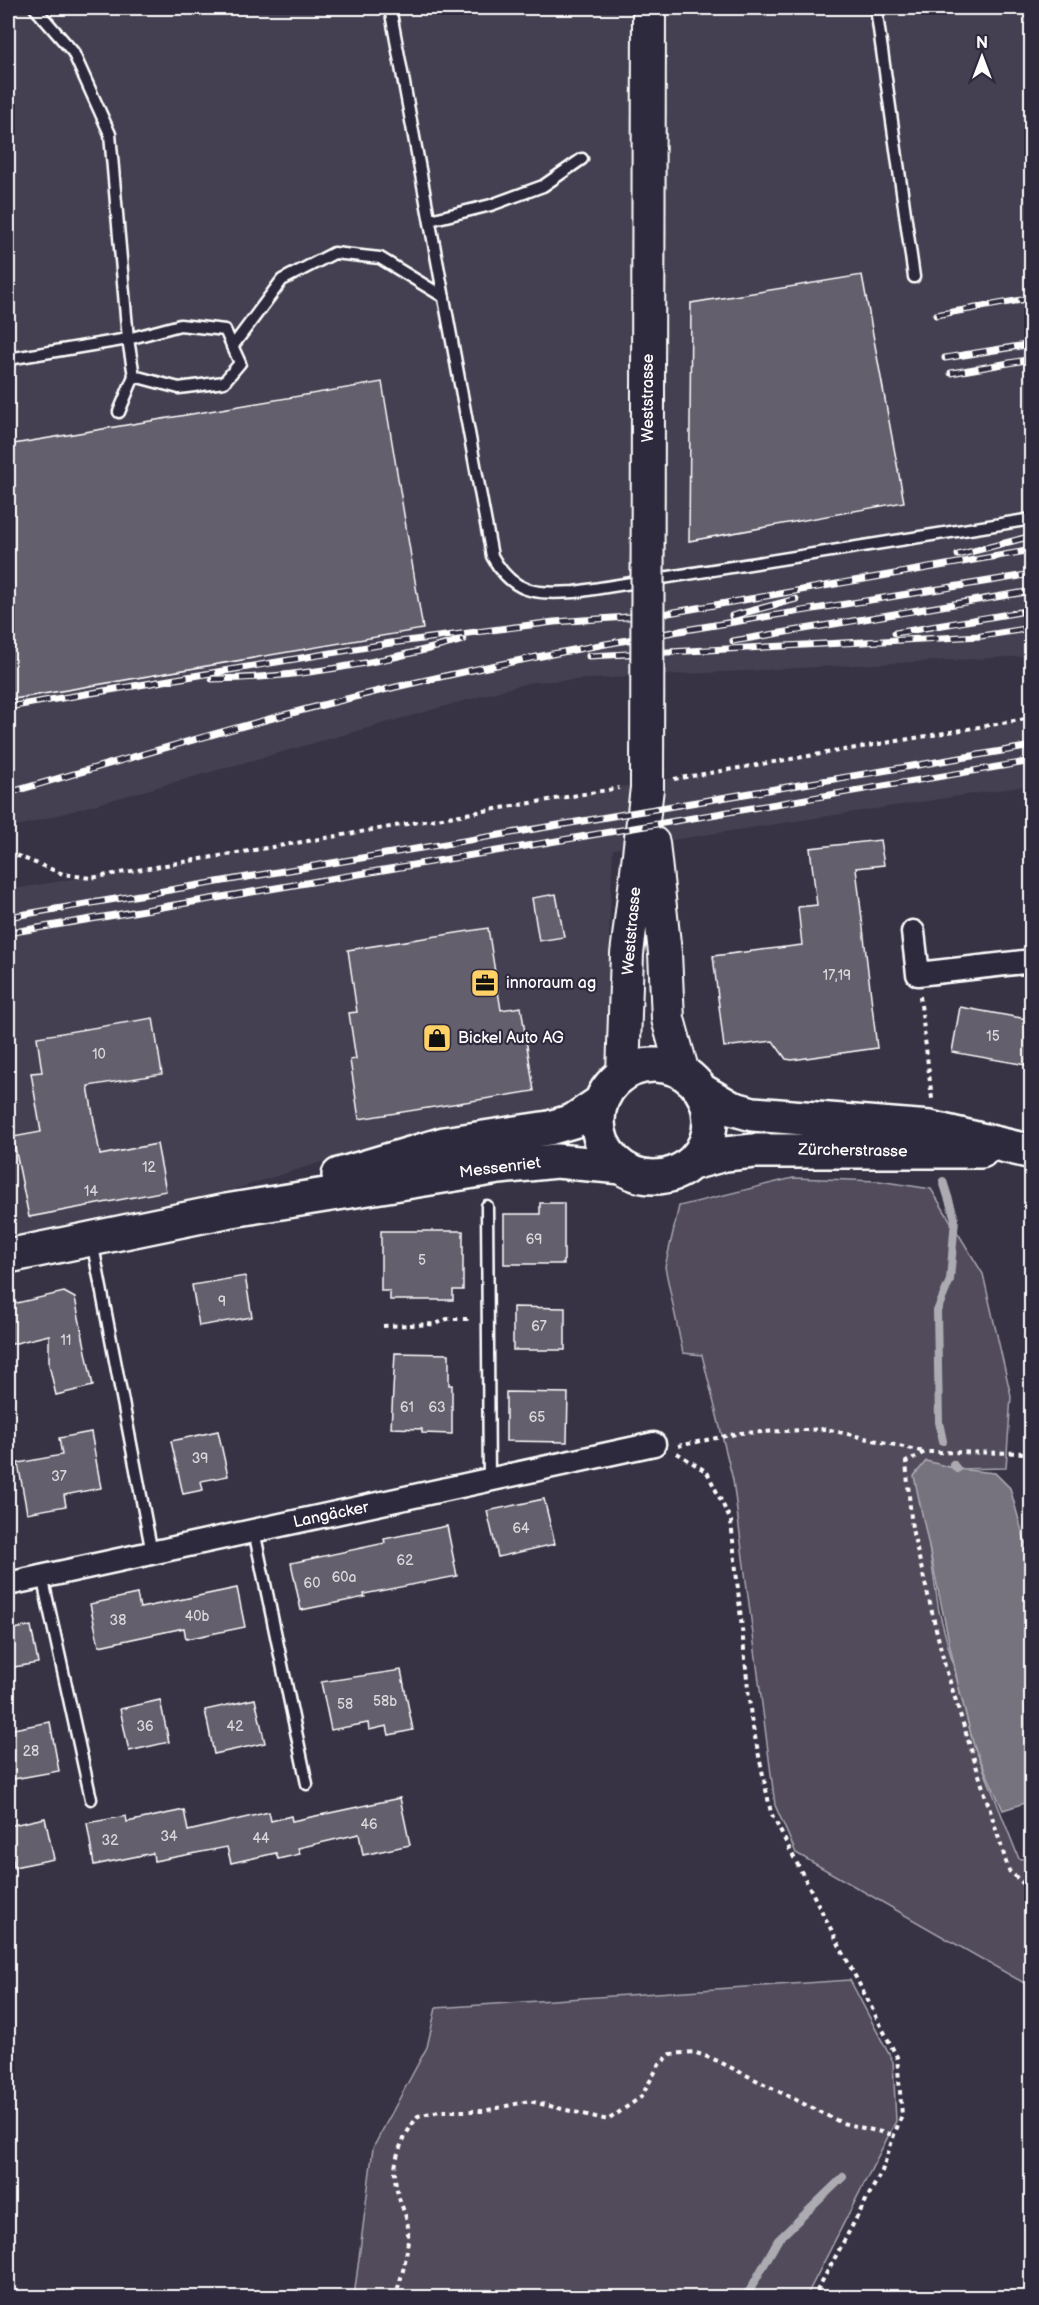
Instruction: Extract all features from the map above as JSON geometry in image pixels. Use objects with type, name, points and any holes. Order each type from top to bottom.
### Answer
[{"type":"main road","name":"Weststrasse","points":[[623,1075],[627,954],[646,785],[648,8]]},
{"type":"main road","name":"Weststrasse","points":[[646,785],[665,953],[668,1019],[693,1082]]},
{"type":"main road","points":[[623,1075],[637,1068],[653,1065],[668,1067],[693,1082]]},
{"type":"main road","name":"Messenriet","points":[[374,1175],[444,1144],[549,1128],[573,1121],[601,1102],[610,1087],[623,1075]]},
{"type":"main road","name":"Messenriet","points":[[8,1256],[92,1241],[374,1175],[556,1161],[622,1167],[636,1175],[665,1177],[680,1172],[692,1163],[702,1151],[709,1137],[711,1121],[709,1105],[693,1082]]},
{"type":"main road","name":"Zürcherstrasse","points":[[693,1082],[730,1108],[753,1114],[930,1128],[1024,1151]]},
{"type":"main road","points":[[601,1102],[598,1119],[600,1136],[608,1154],[622,1167]]},
{"type":"main road","name":"Zürcherstrasse","points":[[692,1163],[725,1154],[763,1150],[852,1149],[936,1153],[1024,1151]]},
{"type":"street","points":[[913,932],[918,974],[1032,961]]},
{"type":"street","name":"Langäcker","points":[[8,1584],[489,1482],[654,1444]]},
{"type":"lane","points":[[35,8],[73,52],[110,134],[128,339],[134,376],[119,412]]},
{"type":"lane","points":[[390,8],[492,556],[502,574],[516,586],[543,594],[575,592],[1032,519]]},
{"type":"lane","points":[[876,8],[914,277]]},
{"type":"lane","points":[[430,220],[491,205],[543,186],[582,159]]},
{"type":"lane","points":[[232,347],[282,280],[334,253],[380,258],[444,297]]},
{"type":"lane","points":[[8,359],[128,339],[180,325],[225,330],[240,363],[224,382],[179,388],[134,376]]},
{"type":"lane","points":[[487,1206],[489,1482]]},
{"type":"lane","points":[[92,1241],[152,1553]]},
{"type":"lane","points":[[254,1531],[307,1784]]},
{"type":"lane","points":[[42,1576],[91,1799]]},
{"type":"path","points":[[8,852],[63,874],[90,878],[1032,718]]},
{"type":"path","points":[[918,974],[932,1100]]},
{"type":"path","points":[[383,1326],[436,1324],[447,1319],[467,1319],[469,1310]]},
{"type":"path","points":[[1027,1320],[1032,1369]]},
{"type":"path","points":[[654,1444],[677,1446],[740,1433],[826,1430],[925,1452],[1032,1453]]},
{"type":"path","points":[[654,1444],[683,1456],[707,1472],[730,1521],[751,1719],[771,1813],[897,2057],[902,2115],[882,2170],[813,2298]]},
{"type":"path","points":[[925,1452],[906,1462],[912,1529],[945,1666],[1009,1871],[1032,1891]]},
{"type":"path","points":[[395,2298],[406,2262],[409,2227],[396,2188],[396,2159],[404,2135],[418,2116],[439,2111],[484,2110],[529,2101],[608,2120],[641,2097],[659,2065],[671,2054],[694,2052],[718,2061],[842,2123],[894,2135]]},
{"type":"shaded area","points":[[8,8],[1031,8],[1031,656],[531,682],[8,829]]},
{"type":"shaded area","points":[[1031,718],[1031,785],[613,849],[609,935],[614,1040],[607,1070],[585,1098],[550,1113],[392,1140],[232,1190],[77,1227],[8,1239],[8,890]]},
{"type":"shaded area","points":[[793,1178],[879,1181],[931,1189],[983,1274],[1011,1396],[1006,1468],[957,1469],[924,1474],[922,1502],[939,1611],[974,1745],[1019,1859],[1031,1858],[1031,1987],[796,1853],[775,1805],[733,1480],[702,1355],[683,1353],[665,1267],[679,1206]]},
{"type":"shaded area","points":[[926,1461],[957,1469],[995,1473],[1010,1488],[1031,1563],[1031,1801],[1003,1810],[974,1746],[958,1684],[914,1476]]},
{"type":"shaded area","points":[[850,1980],[893,2062],[896,2121],[806,2297],[354,2297],[373,2148],[427,2047],[436,2008]]},
{"type":"building","points":[[862,275],[904,502],[689,541],[691,303]]},
{"type":"building","points":[[382,382],[423,629],[8,700],[8,445]]},
{"type":"building","points":[[880,840],[884,865],[856,868],[877,1048],[792,1060],[786,1059],[773,1041],[724,1047],[713,956],[802,945],[798,907],[817,905],[810,848]]},
{"type":"building","points":[[556,894],[564,937],[539,941],[532,898]]},
{"type":"building","points":[[488,928],[501,1010],[521,1007],[534,1091],[359,1119],[350,1060],[356,1059],[349,1013],[357,1012],[348,950]]},
{"type":"building","points":[[960,1007],[1032,1020],[1032,1066],[952,1052]]},
{"type":"building","points":[[153,1018],[162,1074],[88,1086],[100,1155],[157,1144],[166,1191],[29,1217],[13,1137],[41,1132],[31,1073],[42,1072],[37,1037]]},
{"type":"building","points":[[540,1203],[564,1203],[564,1264],[504,1264],[504,1214],[540,1214]]},
{"type":"building","points":[[381,1231],[463,1231],[463,1290],[453,1290],[453,1300],[390,1300],[390,1291],[381,1291]]},
{"type":"building","points":[[245,1276],[252,1317],[199,1326],[192,1285]]},
{"type":"building","points":[[64,1292],[75,1298],[93,1386],[56,1395],[49,1365],[49,1335],[8,1345],[8,1305]]},
{"type":"building","points":[[513,1307],[565,1308],[565,1350],[513,1350]]},
{"type":"building","points":[[395,1353],[449,1354],[449,1385],[452,1385],[452,1434],[422,1433],[422,1429],[391,1428]]},
{"type":"building","points":[[506,1392],[568,1393],[567,1442],[506,1441]]},
{"type":"building","points":[[218,1431],[228,1476],[201,1481],[203,1490],[183,1494],[171,1441]]},
{"type":"building","points":[[91,1432],[101,1488],[64,1495],[66,1506],[27,1513],[18,1463],[62,1455],[59,1438]]},
{"type":"building","points":[[544,1499],[555,1544],[498,1557],[487,1511]]},
{"type":"building","points":[[447,1526],[457,1576],[364,1594],[365,1597],[301,1610],[291,1563],[385,1543],[384,1539]]},
{"type":"building","points":[[237,1588],[245,1627],[186,1639],[184,1628],[99,1646],[90,1604],[137,1594],[140,1608]]},
{"type":"building","points":[[31,1626],[38,1663],[8,1668],[8,1630]]},
{"type":"building","points":[[401,1670],[413,1730],[389,1735],[387,1726],[369,1730],[368,1723],[331,1730],[321,1682]]},
{"type":"building","points":[[255,1699],[265,1743],[214,1754],[205,1710]]},
{"type":"building","points":[[160,1700],[169,1742],[129,1751],[120,1709]]},
{"type":"building","points":[[50,1722],[59,1771],[8,1780],[8,1730]]},
{"type":"building","points":[[400,1798],[410,1845],[363,1855],[359,1834],[298,1848],[300,1854],[278,1859],[276,1853],[231,1863],[227,1847],[154,1861],[153,1853],[94,1865],[87,1823],[126,1816],[127,1822],[184,1810],[188,1831],[269,1812],[271,1821],[291,1816],[292,1821]]},
{"type":"building","points":[[45,1818],[54,1859],[14,1867],[8,1826]]},
{"type":"waterway","points":[[943,1181],[955,1219],[950,1280],[937,1311],[939,1422],[943,1441]]},
{"type":"waterway","points":[[953,1464],[957,1469]]},
{"type":"waterway","points":[[742,2298],[750,2290],[778,2240],[843,2177]]},
{"type":"railway","points":[[936,315],[1032,298]]},
{"type":"railway","points":[[945,358],[1032,344]]},
{"type":"railway","points":[[951,373],[1032,359]]},
{"type":"railway","points":[[958,555],[1032,536]]},
{"type":"railway","points":[[8,707],[391,643],[554,622],[657,615],[1032,550]]},
{"type":"railway","points":[[8,793],[277,717],[440,677],[661,634],[1032,574]]},
{"type":"railway","points":[[733,641],[1032,591]]},
{"type":"railway","points":[[732,616],[796,599]]},
{"type":"railway","points":[[895,633],[1032,610]]},
{"type":"railway","points":[[589,656],[981,636],[1032,628]]},
{"type":"railway","points":[[212,679],[276,676],[338,668],[400,656],[463,640]]},
{"type":"railway","points":[[8,917],[1032,746]]},
{"type":"railway","points":[[8,933],[1032,761]]},
{"type":"place","name":"innoraum ag","points":[[485,983]]},
{"type":"place","name":"Bickel Auto AG","points":[[437,1038]]}]
